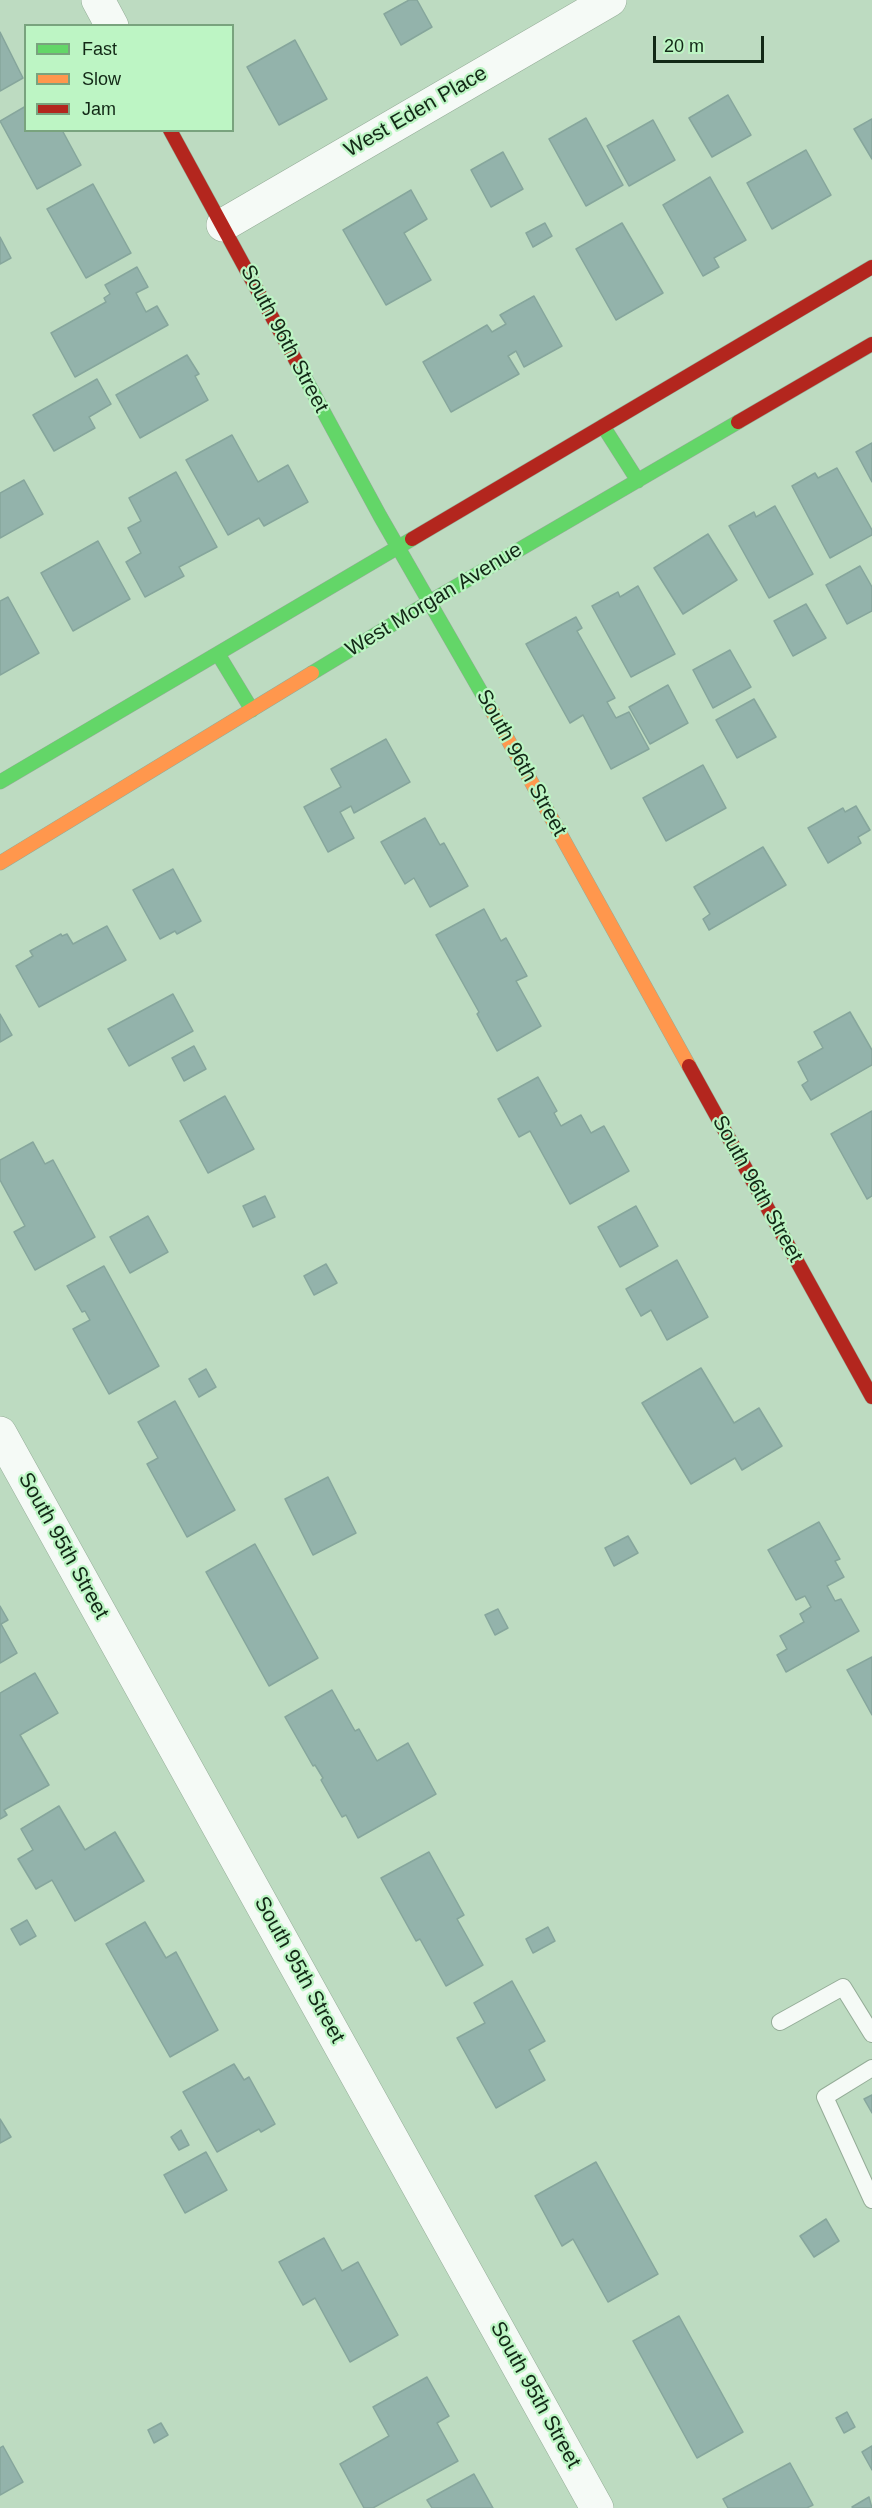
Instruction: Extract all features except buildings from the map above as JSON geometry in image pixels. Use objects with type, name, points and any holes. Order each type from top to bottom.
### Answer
[{"type":"street","points":[[98,0],[111,24]]},
{"type":"street","name":"West Eden Place","points":[[223,225],[610,0]]},
{"type":"street","name":"South 96th Street","points":[[171,132],[398,548],[431,601],[872,1397]]},
{"type":"street","points":[[0,782],[872,267]]},
{"type":"street","name":"West Morgan Avenue","points":[[0,863],[431,601],[872,344]]},
{"type":"street","points":[[603,426],[638,481]]},
{"type":"street","points":[[218,654],[252,710]]},
{"type":"street","name":"South 95th Street","points":[[0,1433],[597,2508]]},
{"type":"lane","points":[[780,2022],[843,1987],[872,2034]]},
{"type":"lane","points":[[872,2068],[825,2097],[872,2200]]},
{"type":"traffic: fast","points":[[296,361],[380,516],[492,711]]},
{"type":"traffic: fast","points":[[312,673],[738,422]]},
{"type":"traffic: fast","points":[[603,426],[638,481]]},
{"type":"traffic: fast","points":[[0,782],[412,539]]},
{"type":"traffic: fast","points":[[218,654],[252,710]]},
{"type":"traffic: slow","points":[[0,863],[312,673]]},
{"type":"traffic: slow","points":[[492,711],[689,1066]]},
{"type":"traffic: jam","points":[[171,132],[296,361]]},
{"type":"traffic: jam","points":[[412,539],[872,267]]},
{"type":"traffic: jam","points":[[738,422],[872,344]]},
{"type":"traffic: jam","points":[[689,1066],[872,1397]]}]
